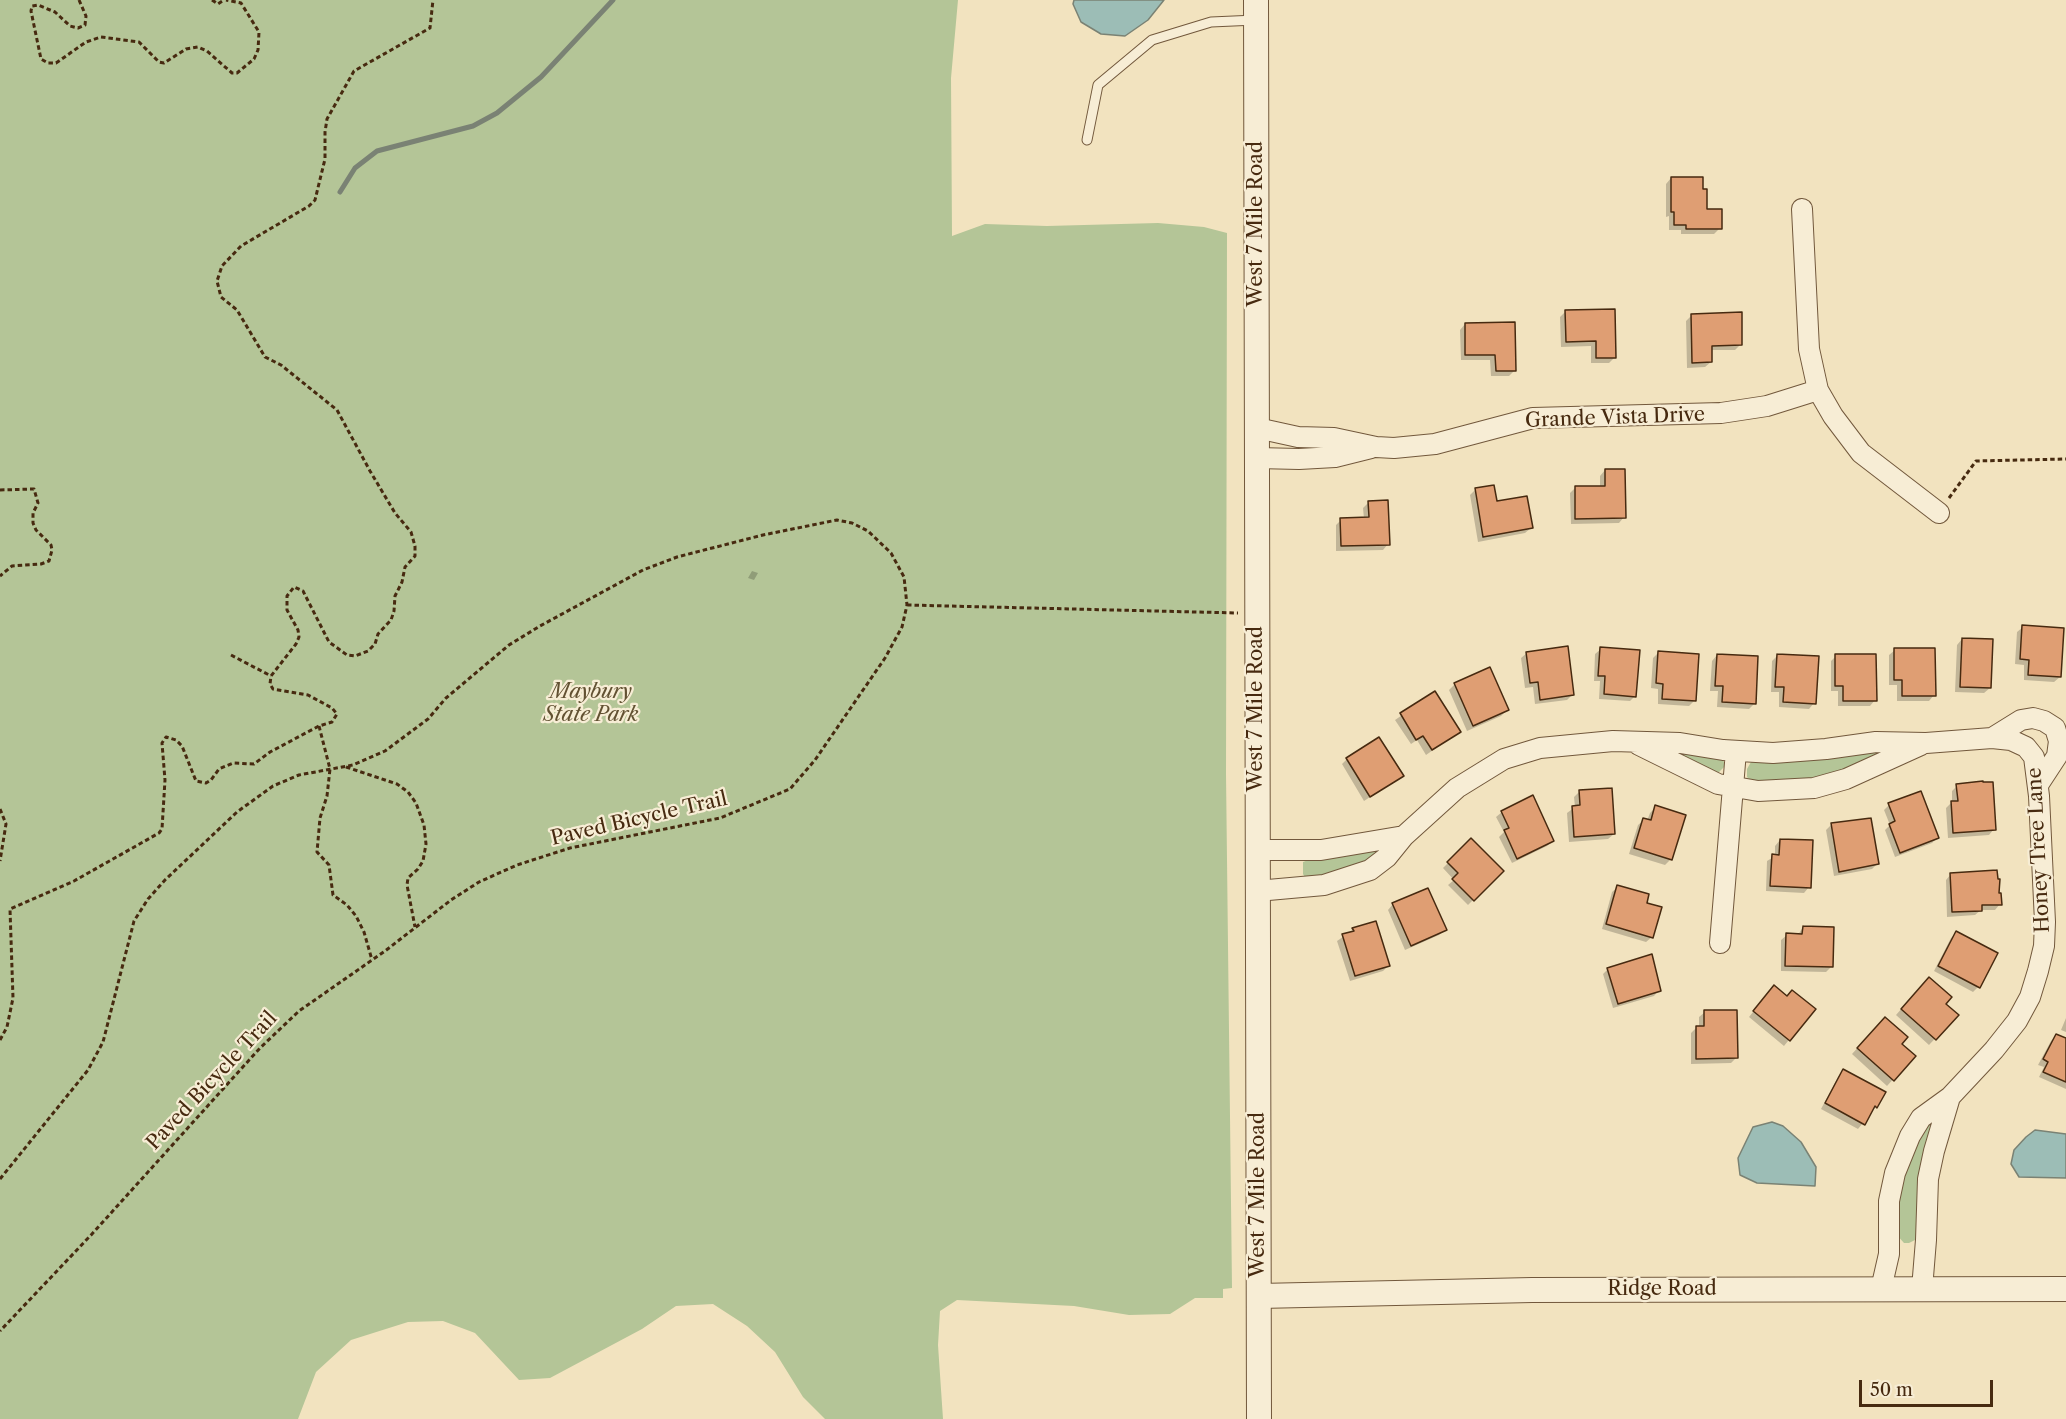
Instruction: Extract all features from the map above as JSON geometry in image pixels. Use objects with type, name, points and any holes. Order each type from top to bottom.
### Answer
[{"type":"street","name":"West 7 Mile Road","points":[[1256,10],[1259,1419]]},
{"type":"street","points":[[1802,209],[1809,349],[1818,390],[1833,416],[1861,453],[1939,513]]},
{"type":"street","name":"Grande Vista Drive","points":[[1257,429],[1394,448],[1435,444],[1507,424],[1548,416],[1721,413],[1767,405],[1818,390]]},
{"type":"street","name":"Grande Vista Drive","points":[[1257,458],[1335,457],[1376,447]]},
{"type":"street","points":[[1992,738],[2021,720],[2033,718],[2044,721],[2055,728],[2059,741],[2057,756],[2038,784]]},
{"type":"street","name":"Honey Tree Lane","points":[[1257,891],[1324,885],[1370,870],[1387,857],[1404,836],[1457,788],[1504,759],[1540,748],[1613,741],[1680,743],[1736,751],[1773,753],[1876,742],[1992,738],[2011,740],[2025,747],[2034,757],[2038,784],[2045,922],[2044,946],[2038,971],[2030,997],[2017,1021],[1995,1050],[1950,1097],[1921,1119],[1910,1136],[1895,1173],[1889,1201],[1889,1254],[1881,1289]]},
{"type":"street","name":"Honey Tree Lane","points":[[1634,743],[1718,784],[1758,791],[1814,788],[1846,779],[1926,742]]},
{"type":"street","points":[[1720,943],[1736,751]]},
{"type":"street","points":[[1257,850],[1321,850],[1404,836]]},
{"type":"street","name":"Honey Tree Lane","points":[[1922,1289],[1928,1179],[1950,1097]]},
{"type":"street","name":"Ridge Road","points":[[1258,1296],[1532,1290],[2066,1289]]},
{"type":"lane","points":[[1087,140],[1098,85],[1152,40],[1256,10]]},
{"type":"path","points":[[79,0],[86,16],[85,25],[78,28],[70,26],[55,12],[38,5],[32,6],[31,11],[41,59],[48,63],[56,63],[86,42],[101,37],[139,42],[159,62],[164,63],[186,49],[198,46],[232,73],[246,67],[254,59],[258,50],[259,32],[241,3],[225,0],[218,4],[213,0]]},
{"type":"path","points":[[0,1040],[7,1027],[13,998],[10,909],[74,881],[159,833],[162,829],[165,780],[162,743],[166,737],[176,740],[182,746],[196,781],[206,783],[219,769],[233,763],[254,764],[270,752],[332,722],[337,714],[332,708],[308,695],[273,689],[270,684],[271,676],[299,637],[298,630],[287,610],[287,596],[294,587],[303,591],[329,642],[338,651],[355,656],[368,651],[375,644],[378,634],[391,620],[394,611],[394,596],[402,582],[405,567],[415,556],[411,532],[395,513],[337,410],[281,365],[265,357],[237,309],[221,297],[217,281],[222,266],[241,246],[309,206],[315,200],[325,159],[327,119],[354,71],[430,28],[433,0]]},
{"type":"path","points":[[1939,513],[1976,461],[2066,459]]},
{"type":"path","points":[[0,490],[34,489],[38,503],[33,513],[33,523],[36,530],[51,544],[52,550],[49,561],[41,564],[12,566],[0,576]]},
{"type":"path","name":"Paved Bicycle Trail","points":[[0,1179],[88,1070],[103,1042],[134,921],[148,899],[237,812],[273,786],[286,779],[353,765],[385,751],[428,719],[446,699],[509,645],[644,570],[685,555],[830,521],[847,522],[868,531],[891,553],[904,576],[907,605],[902,627],[885,658],[815,760],[789,789],[720,818],[570,848],[479,882],[451,900],[372,960],[299,1011],[260,1048],[0,1331]]},
{"type":"path","points":[[907,605],[1256,614]]},
{"type":"path","points":[[231,655],[271,676]]},
{"type":"path","points":[[320,726],[330,769],[327,796],[320,818],[317,852],[329,865],[333,895],[347,905],[356,916],[364,932],[372,960]]},
{"type":"path","points":[[344,766],[396,784],[408,792],[416,802],[424,825],[426,844],[423,861],[408,878],[407,885],[416,927]]},
{"type":"path","points":[[0,809],[6,824],[0,861]]},
{"type":"green space","name":"Maybury State Park","points":[[0,0],[958,0],[951,78],[952,236],[985,224],[1047,226],[1158,223],[1204,227],[1227,233],[1226,774],[1232,1288],[1223,1289],[1223,1298],[1195,1298],[1170,1314],[1129,1315],[1074,1306],[957,1300],[940,1311],[938,1345],[943,1419],[825,1419],[803,1397],[775,1352],[747,1326],[713,1304],[676,1306],[642,1329],[550,1378],[519,1380],[475,1333],[443,1321],[408,1322],[351,1340],[316,1372],[298,1419],[0,1419]]},
{"type":"green space","points":[[1682,751],[1723,759],[1725,766],[1719,772],[1714,772],[1678,756],[1678,753]]},
{"type":"green space","points":[[1875,751],[1877,757],[1864,763],[1805,782],[1752,782],[1747,777],[1747,769],[1751,762],[1758,759]]},
{"type":"green space","points":[[1377,849],[1381,854],[1346,871],[1306,879],[1303,874],[1303,862],[1311,859],[1343,856]]},
{"type":"green space","points":[[1933,1120],[1922,1158],[1917,1239],[1904,1243],[1896,1234],[1896,1200],[1903,1166],[1919,1131]]},
{"type":"water","points":[[1074,0],[1164,0],[1148,20],[1125,36],[1101,34],[1081,22],[1073,4]]},
{"type":"water","points":[[1772,1122],[1783,1126],[1801,1142],[1816,1167],[1815,1186],[1757,1183],[1740,1175],[1738,1158],[1753,1127]]},
{"type":"water","points":[[2035,1130],[2066,1134],[2066,1178],[2019,1177],[2011,1164],[2014,1150]]},
{"type":"building","points":[[1671,177],[1703,177],[1703,189],[1707,189],[1707,209],[1722,209],[1722,229],[1686,229],[1686,225],[1674,225],[1674,212],[1671,212]]},
{"type":"building","points":[[1615,309],[1616,358],[1596,358],[1596,341],[1566,342],[1565,310]]},
{"type":"building","points":[[1742,312],[1742,345],[1712,346],[1712,362],[1692,363],[1691,314]]},
{"type":"building","points":[[1515,322],[1516,371],[1496,371],[1495,355],[1465,355],[1465,323]]},
{"type":"building","points":[[1605,469],[1625,469],[1626,518],[1575,519],[1575,486],[1605,486]]},
{"type":"building","points":[[1494,485],[1497,501],[1527,496],[1533,528],[1483,537],[1475,488]]},
{"type":"building","points":[[1388,500],[1390,545],[1341,546],[1340,518],[1369,517],[1368,501]]},
{"type":"building","points":[[2022,625],[2064,628],[2061,677],[2028,675],[2029,660],[2020,659]]},
{"type":"building","points":[[1962,638],[1993,639],[1991,688],[1960,687]]},
{"type":"building","points":[[1568,646],[1574,695],[1540,700],[1538,682],[1530,683],[1526,652]]},
{"type":"building","points":[[1600,647],[1640,650],[1636,697],[1604,694],[1605,676],[1598,676]]},
{"type":"building","points":[[1894,648],[1935,648],[1936,696],[1902,696],[1902,680],[1894,680]]},
{"type":"building","points":[[1658,651],[1699,654],[1696,701],[1662,699],[1663,684],[1656,683]]},
{"type":"building","points":[[1717,654],[1758,656],[1756,704],[1722,702],[1723,686],[1715,686]]},
{"type":"building","points":[[1777,654],[1819,656],[1816,704],[1783,702],[1784,687],[1775,687]]},
{"type":"building","points":[[1835,654],[1876,654],[1877,701],[1843,701],[1843,686],[1835,686]]},
{"type":"building","points":[[1490,667],[1509,710],[1473,726],[1454,683]]},
{"type":"building","points":[[1435,691],[1461,732],[1432,750],[1423,736],[1416,740],[1400,713]]},
{"type":"building","points":[[1379,737],[1404,776],[1370,797],[1346,758]]},
{"type":"building","points":[[1993,782],[1996,830],[1953,833],[1951,801],[1958,801],[1956,784]]},
{"type":"building","points":[[1612,788],[1615,834],[1574,837],[1572,806],[1580,805],[1579,790]]},
{"type":"building","points":[[1921,791],[1939,838],[1900,853],[1889,824],[1895,821],[1888,803]]},
{"type":"building","points":[[1533,795],[1554,841],[1517,859],[1504,830],[1509,828],[1501,811]]},
{"type":"building","points":[[1655,805],[1686,815],[1672,860],[1634,848],[1643,818],[1651,820]]},
{"type":"building","points":[[1871,818],[1879,864],[1839,872],[1831,823]]},
{"type":"building","points":[[1471,838],[1504,871],[1474,901],[1452,879],[1458,873],[1447,862]]},
{"type":"building","points":[[1780,839],[1813,840],[1811,888],[1770,886],[1772,854],[1779,855]]},
{"type":"building","points":[[1997,870],[2002,905],[1982,905],[1982,911],[1952,912],[1950,873]]},
{"type":"building","points":[[1617,885],[1649,894],[1647,903],[1662,907],[1653,938],[1606,924]]},
{"type":"building","points":[[1428,888],[1447,930],[1411,946],[1392,903]]},
{"type":"building","points":[[1376,921],[1390,966],[1355,976],[1342,934],[1354,931],[1352,928]]},
{"type":"building","points":[[1803,926],[1834,927],[1833,967],[1785,966],[1786,933],[1802,934]]},
{"type":"building","points":[[1956,931],[1998,953],[1980,988],[1938,966]]},
{"type":"building","points":[[1652,954],[1661,991],[1618,1004],[1607,968]]},
{"type":"building","points":[[1929,977],[1952,997],[1946,1004],[1959,1015],[1936,1040],[1901,1009]]},
{"type":"building","points":[[1774,985],[1787,996],[1792,990],[1816,1009],[1790,1041],[1753,1011]]},
{"type":"building","points":[[1704,1010],[1737,1010],[1738,1058],[1696,1059],[1696,1026],[1704,1026]]},
{"type":"building","points":[[1885,1017],[1908,1037],[1902,1044],[1916,1056],[1894,1081],[1857,1048]]},
{"type":"building","points":[[2056,1034],[2066,1038],[2066,1082],[2043,1072],[2048,1062],[2043,1059]]},
{"type":"building","points":[[1843,1069],[1886,1092],[1865,1125],[1825,1103]]},
{"type":"waterway","points":[[340,192],[355,168],[377,151],[473,126],[497,113],[541,77],[613,0]]}]
